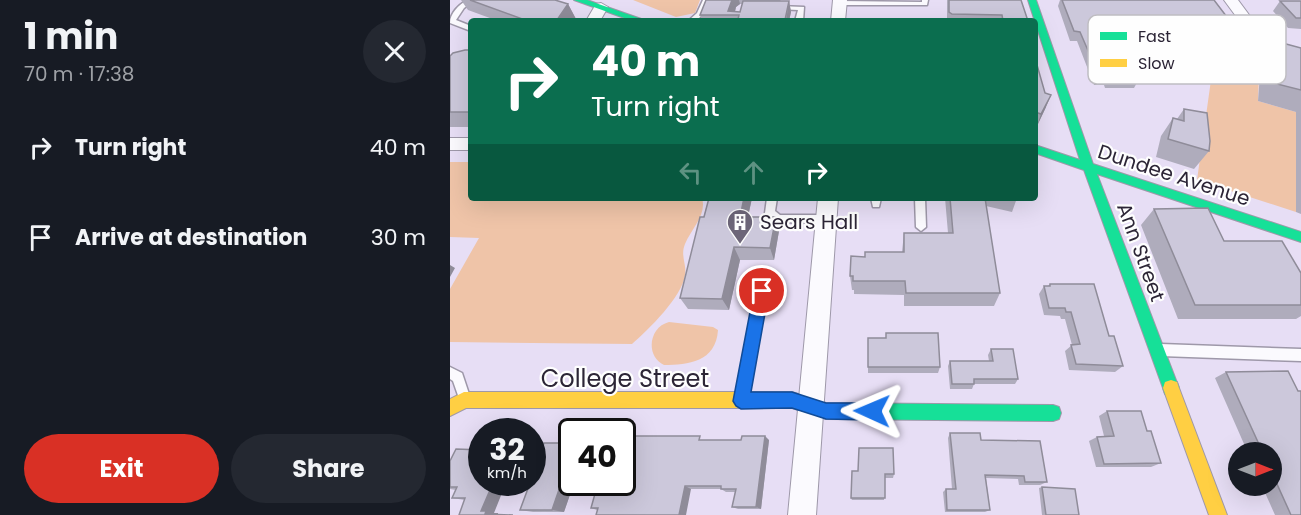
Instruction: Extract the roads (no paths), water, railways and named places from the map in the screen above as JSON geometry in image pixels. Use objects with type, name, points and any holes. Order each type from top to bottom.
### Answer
[{"type":"street","points":[[578,0],[602,3],[635,18]]},
{"type":"street","name":"Ann Street","points":[[1032,0],[1089,168],[1218,515]]},
{"type":"street","points":[[1231,0],[1242,15]]},
{"type":"street","points":[[838,18],[840,2]]},
{"type":"street","points":[[594,18],[602,3]]},
{"type":"street","points":[[450,144],[468,144]]},
{"type":"street","name":"Dundee Avenue","points":[[1038,150],[1301,237]]},
{"type":"street","points":[[802,515],[827,208]]},
{"type":"street","name":"College Street","points":[[450,408],[464,400],[792,400],[826,411],[1053,413]]},
{"type":"lane","points":[[468,28],[452,21],[460,7],[472,0]]},
{"type":"lane","points":[[695,18],[700,14],[706,0]]},
{"type":"lane","points":[[840,2],[925,4],[925,0]]},
{"type":"lane","points":[[771,8],[802,4]]},
{"type":"lane","points":[[772,201],[770,213],[778,219],[827,208]]},
{"type":"lane","points":[[920,201],[921,227]]},
{"type":"lane","points":[[741,401],[762,291]]},
{"type":"lane","points":[[1157,350],[1301,355]]},
{"type":"lane","points":[[450,373],[458,377],[464,400]]},
{"type":"place","name":"Sears Hall","points":[[740,245]]}]
